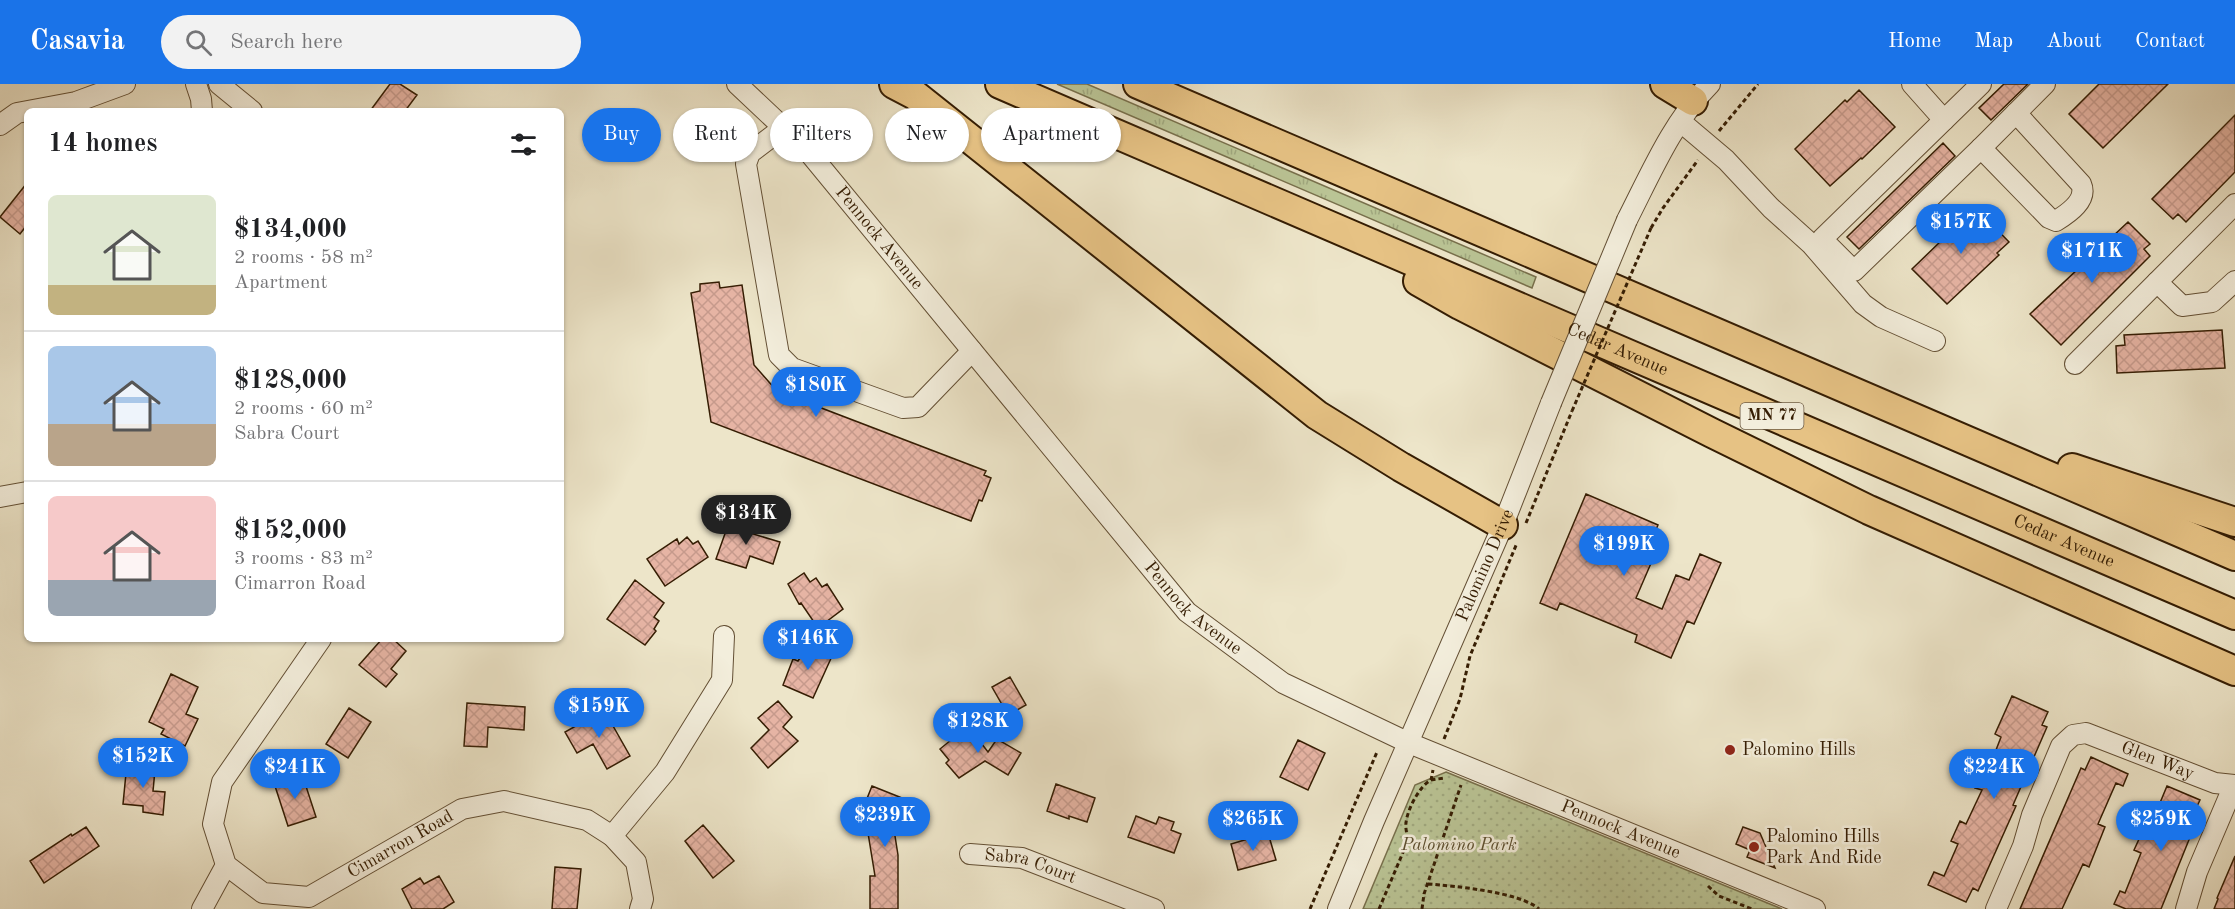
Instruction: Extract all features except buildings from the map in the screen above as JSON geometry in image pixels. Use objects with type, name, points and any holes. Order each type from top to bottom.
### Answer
[{"type":"highway","points":[[894,84],[915,95],[1317,416],[1515,532]]},
{"type":"highway","name":"Cedar Avenue","points":[[1000,84],[2235,615]]},
{"type":"highway","points":[[1138,84],[2235,556]]},
{"type":"highway","points":[[1665,84],[1695,102]]},
{"type":"highway","points":[[1310,218],[1460,305],[1712,434],[1869,510],[2235,671]]},
{"type":"highway","points":[[1882,404],[2235,522]]},
{"type":"street","points":[[44,108],[76,102],[125,84]]},
{"type":"street","points":[[196,84],[202,108]]},
{"type":"street","points":[[219,84],[248,108]]},
{"type":"street","name":"Pennock Avenue","points":[[737,84],[770,116]]},
{"type":"street","points":[[1912,84],[1944,120]]},
{"type":"street","points":[[1981,84],[1822,239],[1854,272],[2045,84]]},
{"type":"street","points":[[1695,102],[1726,160],[1811,244],[1863,304],[1881,317],[1935,341]]},
{"type":"street","name":"Palomino Drive","points":[[1338,909],[1409,743],[1515,532],[1551,403],[1628,219],[1656,164],[1695,102]]},
{"type":"street","points":[[0,125],[17,113],[24,112]]},
{"type":"street","points":[[1982,148],[2049,219],[2056,221],[2082,198],[2084,192],[2081,184],[2016,113]]},
{"type":"street","points":[[770,138],[750,153],[746,165],[779,355],[792,368],[903,408],[918,407],[972,351]]},
{"type":"street","name":"Pennock Avenue","points":[[817,162],[1187,612],[1283,683],[1409,743],[1815,909]]},
{"type":"street","points":[[2075,364],[2235,204]]},
{"type":"street","points":[[2157,282],[2182,306],[2212,303],[2235,281]]},
{"type":"street","points":[[0,497],[24,493]]},
{"type":"street","points":[[612,836],[665,772],[722,680],[724,636]]},
{"type":"street","points":[[202,909],[226,865],[213,824],[222,782],[319,642]]},
{"type":"street","name":"Glen Way","points":[[1996,909],[2061,746],[2073,735],[2080,734],[2095,736],[2215,783],[2235,785],[2197,873],[2186,909]]},
{"type":"street","name":"Cimarron Road","points":[[226,865],[263,893],[309,897],[462,809],[504,801],[587,820],[612,836],[636,861],[643,898],[640,909]]},
{"type":"street","name":"Sabra Court","points":[[970,854],[1022,858],[1154,909]]},
{"type":"path","points":[[1431,780],[1438,755],[1460,699],[1470,656],[1515,532],[1572,411],[1651,228]]},
{"type":"path","points":[[1310,909],[1377,752]]},
{"type":"path","points":[[1378,909],[1407,843],[1406,823],[1414,803],[1424,783],[1443,778],[1461,785],[1427,884],[1422,909]]},
{"type":"path","points":[[1427,884],[1502,894],[1531,902],[1539,909]]},
{"type":"green space","points":[[1057,84],[1087,84],[1536,277],[1532,288],[1121,111],[1121,108],[1113,108]]},
{"type":"green space","name":"Palomino Park","points":[[1446,772],[1782,909],[1363,909],[1415,785]]},
{"type":"place","name":"Palomino Hills","points":[[1730,750]]},
{"type":"place","name":"Palomino Hills Park And Ride","points":[[1754,847]]}]
